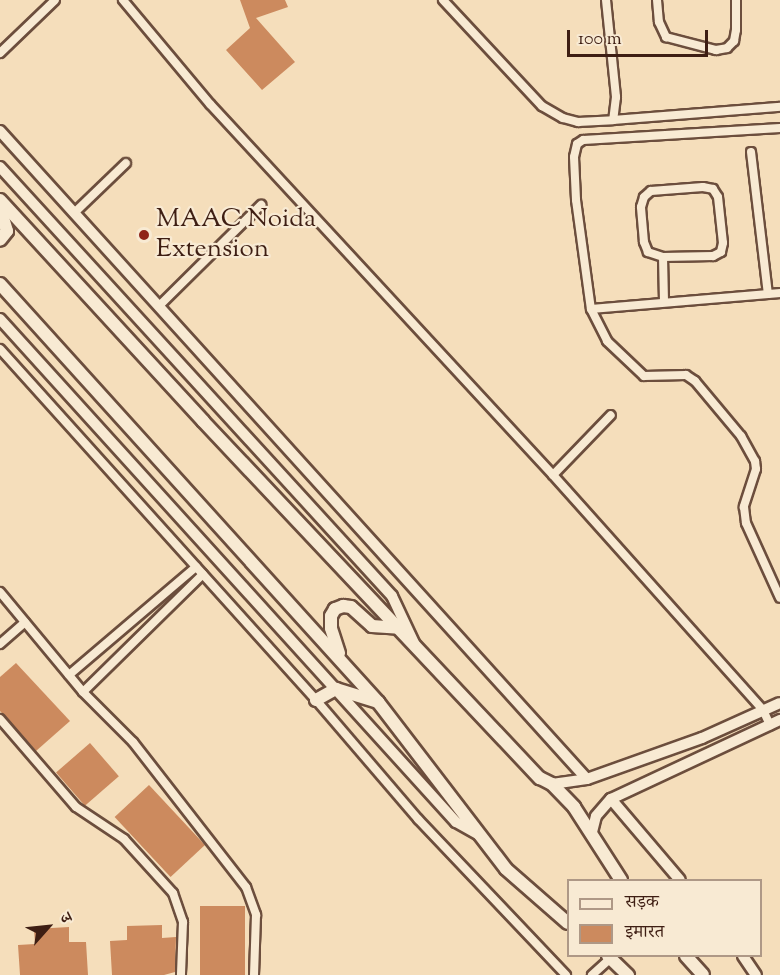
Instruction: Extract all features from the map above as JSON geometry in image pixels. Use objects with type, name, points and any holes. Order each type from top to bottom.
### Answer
[{"type":"main road","points":[[0,200],[203,422],[540,778],[552,784],[574,807],[620,879]]},
{"type":"main road","points":[[0,208],[7,231],[0,240]]},
{"type":"main road","points":[[0,284],[378,702],[483,836],[506,869],[567,921]]},
{"type":"main road","points":[[343,663],[331,628],[331,615],[335,609],[343,606],[351,607],[372,626],[399,628]]},
{"type":"main road","points":[[316,700],[336,689],[378,702]]},
{"type":"main road","points":[[609,957],[628,975]]},
{"type":"main road","points":[[687,957],[703,975]]},
{"type":"street","points":[[0,53],[55,0]]},
{"type":"street","points":[[123,0],[210,104],[553,475],[775,723],[611,799],[596,816],[592,832]]},
{"type":"street","points":[[443,0],[542,106],[563,118],[578,122],[780,107]]},
{"type":"street","points":[[606,0],[616,97],[613,120]]},
{"type":"street","points":[[657,0],[659,22],[666,37],[716,50],[727,48],[734,41],[736,0]]},
{"type":"street","points":[[780,129],[584,140],[577,144],[574,157],[576,200],[591,309],[607,341],[644,376],[686,375],[695,381],[741,436],[755,461],[756,469],[744,507],[746,523],[780,598]]},
{"type":"street","points":[[0,131],[587,779]]},
{"type":"street","points":[[752,152],[768,294]]},
{"type":"street","points":[[75,213],[126,164]]},
{"type":"street","points":[[0,166],[392,596],[416,646]]},
{"type":"street","points":[[703,187],[713,189],[718,197],[723,243],[721,252],[713,255],[663,257],[648,252],[644,242],[641,207],[644,196],[651,191],[703,187]]},
{"type":"street","points":[[159,306],[261,206]]},
{"type":"street","points":[[663,257],[664,302]]},
{"type":"street","points":[[591,309],[780,293]]},
{"type":"street","points":[[0,319],[456,822],[483,836]]},
{"type":"street","points":[[0,350],[316,700],[418,819],[566,975]]},
{"type":"street","points":[[553,475],[611,415]]},
{"type":"street","points":[[69,675],[196,567]]},
{"type":"street","points":[[83,692],[203,574]]},
{"type":"street","points":[[0,592],[83,692],[133,742],[246,887],[256,915],[254,975]]},
{"type":"street","points":[[0,644],[25,622]]},
{"type":"street","points":[[552,784],[587,779],[702,738],[780,703]]},
{"type":"street","points":[[0,719],[76,807],[124,839],[172,893],[183,922],[181,975]]},
{"type":"street","points":[[611,799],[679,879]]},
{"type":"street","points":[[592,975],[609,957]]},
{"type":"street","points":[[744,957],[756,975]]},
{"type":"building","points":[[240,0],[285,0],[288,7],[256,18],[295,62],[262,90],[226,50],[250,28]]},
{"type":"building","points":[[16,663],[70,721],[36,751],[0,711],[0,677]]},
{"type":"building","points":[[90,743],[119,776],[85,806],[56,773]]},
{"type":"building","points":[[149,785],[205,845],[171,877],[115,817]]},
{"type":"building","points":[[200,906],[245,906],[245,975],[200,975]]},
{"type":"building","points":[[162,925],[162,938],[176,937],[175,972],[164,975],[112,975],[110,941],[127,940],[127,926]]},
{"type":"building","points":[[69,927],[69,942],[86,942],[88,975],[20,975],[18,945],[35,944],[34,929]]},
{"type":"place","name":"MAAC Noida Extension","points":[[144,235]]}]
